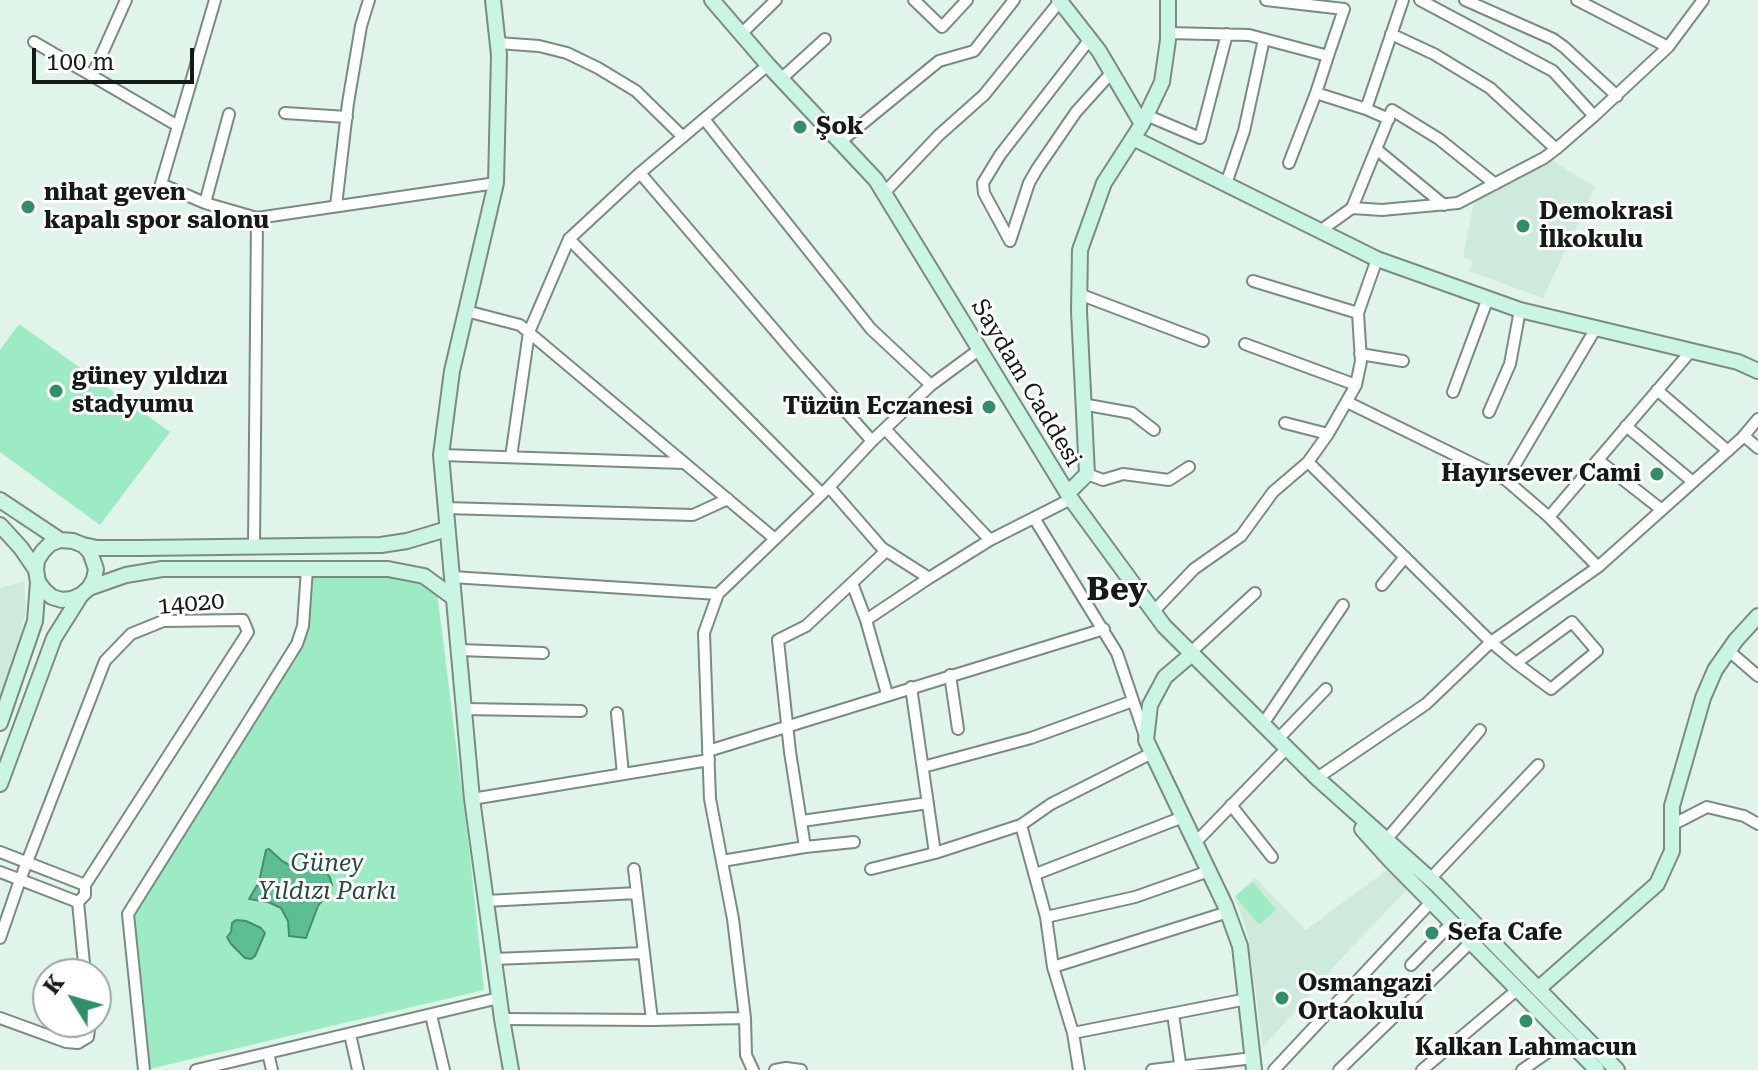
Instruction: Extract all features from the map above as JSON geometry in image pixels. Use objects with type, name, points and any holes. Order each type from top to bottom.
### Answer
[{"type":"main road","points":[[493,0],[498,43],[496,183],[452,371],[441,455],[472,799],[511,1070]]},
{"type":"main road","name":"Saydam Caddesi","points":[[712,0],[876,180],[1070,496],[1164,626],[1317,778]]},
{"type":"main road","points":[[1070,496],[1087,474],[1082,404],[1080,250],[1104,183],[1144,120],[1162,82],[1168,33],[1168,0]]},
{"type":"main road","points":[[1065,3],[1144,120]]},
{"type":"main road","points":[[1133,138],[1377,259],[1520,310],[1738,362],[1758,371]]},
{"type":"main road","points":[[0,500],[60,540]]},
{"type":"main road","points":[[0,525],[21,548],[44,590],[62,600],[72,599],[126,575],[162,569],[388,569],[424,576],[454,598]]},
{"type":"main road","points":[[0,723],[35,621],[37,560],[50,544],[60,540],[111,548],[381,545],[447,529]]},
{"type":"main road","points":[[0,784],[54,638],[94,579],[96,569],[90,552],[83,545]]},
{"type":"main road","points":[[1538,989],[1657,884],[1672,851],[1672,806],[1703,698],[1715,670],[1758,616]]},
{"type":"main road","points":[[1192,653],[1165,677],[1150,705],[1149,746],[1228,912],[1240,946],[1254,1064]]},
{"type":"main road","points":[[1317,778],[1430,879],[1617,1070]]},
{"type":"main road","points":[[1317,778],[1389,859],[1597,1070]]},
{"type":"street","points":[[92,76],[126,0]]},
{"type":"street","points":[[215,0],[161,184],[205,203],[257,218],[496,183]]},
{"type":"street","points":[[336,206],[361,26],[369,0]]},
{"type":"street","points":[[741,34],[776,0]]},
{"type":"street","points":[[914,0],[942,27],[967,0]]},
{"type":"street","points":[[840,142],[939,61],[974,51],[1014,0]]},
{"type":"street","points":[[1266,0],[1344,9],[1289,163]]},
{"type":"street","points":[[1366,109],[1403,0]]},
{"type":"street","points":[[1420,0],[1553,71],[1594,116]]},
{"type":"street","points":[[1465,0],[1553,39],[1617,96]]},
{"type":"street","points":[[1577,0],[1668,47]]},
{"type":"street","points":[[1352,208],[1382,210],[1458,203],[1556,149],[1668,47],[1701,3],[1688,0]]},
{"type":"street","points":[[884,193],[939,135],[984,95],[1065,3]]},
{"type":"street","points":[[1168,33],[1249,35],[1328,56]]},
{"type":"street","points":[[1144,120],[1200,138],[1227,34]]},
{"type":"street","points":[[1391,34],[1434,54],[1490,88],[1556,149]]},
{"type":"street","points":[[781,79],[825,39]]},
{"type":"street","points":[[1090,39],[1000,155],[983,183],[984,193],[1010,241],[1029,183],[1037,169],[1076,112],[1112,72]]},
{"type":"street","points":[[1226,184],[1244,131],[1264,39]]},
{"type":"street","points":[[34,42],[178,126]]},
{"type":"street","points":[[498,43],[539,46],[567,53],[598,68],[636,91],[683,137]]},
{"type":"street","points":[[511,457],[529,332],[569,239],[640,173],[768,65]]},
{"type":"street","points":[[1316,93],[1389,119]]},
{"type":"street","points":[[1320,231],[1352,208],[1392,110],[1439,139],[1495,184]]},
{"type":"street","points":[[285,113],[347,117]]},
{"type":"street","points":[[205,203],[229,114]]},
{"type":"street","points":[[704,119],[871,329],[931,385]]},
{"type":"street","points":[[1376,149],[1444,205]]},
{"type":"street","points":[[640,173],[872,441]]},
{"type":"street","points":[[254,547],[257,218]]},
{"type":"street","points":[[569,239],[882,548],[929,578]]},
{"type":"street","points":[[1154,611],[1194,569],[1241,536],[1273,492],[1308,462],[1328,434],[1356,385],[1361,361],[1358,313],[1377,259]]},
{"type":"street","points":[[1253,281],[1358,313]]},
{"type":"street","points":[[1079,294],[1203,341]]},
{"type":"street","points":[[1453,392],[1488,298]]},
{"type":"street","points":[[1489,412],[1510,364],[1520,310]]},
{"type":"street","points":[[466,311],[520,325],[775,539]]},
{"type":"street","points":[[1506,480],[1596,328]]},
{"type":"street","points":[[1245,344],[1356,385]]},
{"type":"street","points":[[753,1070],[746,1055],[745,1018],[733,919],[710,799],[704,633],[718,594],[931,385],[980,349]]},
{"type":"street","points":[[1549,517],[1691,351]]},
{"type":"street","points":[[1360,354],[1403,361]]},
{"type":"street","points":[[1657,390],[1728,451]]},
{"type":"street","points":[[1347,402],[1506,480],[1549,517],[1598,567]]},
{"type":"street","points":[[1082,404],[1132,413],[1154,430]]},
{"type":"street","points":[[1317,778],[1426,704],[1491,642],[1598,567],[1728,451],[1758,419]]},
{"type":"street","points":[[1285,423],[1328,434]]},
{"type":"street","points":[[1626,426],[1693,482]]},
{"type":"street","points":[[885,429],[990,540]]},
{"type":"street","points":[[1744,436],[1758,448]]},
{"type":"street","points":[[441,455],[684,463]]},
{"type":"street","points":[[1598,460],[1662,510]]},
{"type":"street","points":[[1308,462],[1491,642],[1516,663],[1551,689],[1597,651],[1572,622],[1516,663]]},
{"type":"street","points":[[1087,474],[1103,480],[1123,474],[1169,480],[1189,467]]},
{"type":"street","points":[[866,620],[990,540],[1070,496]]},
{"type":"street","points":[[445,508],[693,515],[728,499]]},
{"type":"street","points":[[871,869],[935,853],[1021,825],[1149,746],[1117,653],[1034,518]]},
{"type":"street","points":[[805,847],[778,640],[806,626],[886,551]]},
{"type":"street","points":[[1382,585],[1405,557]]},
{"type":"street","points":[[144,1070],[128,914],[297,644],[303,626],[307,569]]},
{"type":"street","points":[[452,577],[718,594]]},
{"type":"street","points":[[852,583],[887,694]]},
{"type":"street","points":[[1192,653],[1255,593]]},
{"type":"street","points":[[1263,724],[1343,605]]},
{"type":"street","name":"14020","points":[[27,863],[105,661],[131,634],[163,621],[243,620],[248,632],[85,885]]},
{"type":"street","points":[[472,799],[623,774],[708,756],[787,726],[1104,629]]},
{"type":"street","points":[[459,650],[543,653]]},
{"type":"street","points":[[1729,651],[1758,676]]},
{"type":"street","points":[[950,675],[958,729]]},
{"type":"street","points":[[911,687],[935,853]]},
{"type":"street","points":[[1195,843],[1283,744],[1326,689]]},
{"type":"street","points":[[923,767],[1031,738],[1133,701]]},
{"type":"street","points":[[464,709],[581,711]]},
{"type":"street","points":[[617,713],[623,774]]},
{"type":"street","points":[[1386,840],[1480,730]]},
{"type":"street","points":[[1430,879],[1538,765]]},
{"type":"street","points":[[802,821],[928,803]]},
{"type":"street","points":[[1231,805],[1272,857]]},
{"type":"street","points":[[1672,825],[1707,807],[1744,816],[1758,824]]},
{"type":"street","points":[[1036,874],[1183,817]]},
{"type":"street","points":[[1021,825],[1036,874],[1053,967],[1073,1033],[1079,1070]]},
{"type":"street","points":[[722,861],[854,842]]},
{"type":"street","points":[[0,852],[85,885],[85,895],[78,902]]},
{"type":"street","points":[[0,938],[27,863]]},
{"type":"street","points":[[634,869],[652,1020]]},
{"type":"street","points":[[1046,917],[1135,897],[1209,871]]},
{"type":"street","points":[[0,872],[78,902]]},
{"type":"street","points":[[486,901],[637,893]]},
{"type":"street","points":[[78,902],[83,958]]},
{"type":"street","points":[[1274,1070],[1431,902]]},
{"type":"street","points":[[1053,967],[1228,912]]},
{"type":"street","points":[[1411,965],[1452,923]]},
{"type":"street","points":[[1339,1070],[1471,942]]},
{"type":"street","points":[[494,959],[644,953]]},
{"type":"street","points":[[1422,1070],[1518,989]]},
{"type":"street","points":[[196,1070],[499,998]]},
{"type":"street","points":[[1073,1033],[1247,999]]},
{"type":"street","points":[[1173,1014],[1180,1068]]},
{"type":"street","points":[[431,1015],[444,1070]]},
{"type":"street","points":[[0,1018],[32,1030]]},
{"type":"street","points":[[502,1019],[745,1018]]},
{"type":"street","points":[[350,1034],[358,1070]]},
{"type":"street","points":[[55,1038],[78,1043],[86,1038]]},
{"type":"street","points":[[1522,1070],[1567,1039]]},
{"type":"street","points":[[268,1053],[272,1070]]},
{"type":"street","points":[[1152,1070],[1254,1064]]},
{"type":"street","points":[[775,1070],[801,1070]]},
{"type":"shaded area","name":"Demokrasi İlkokulu","points":[[1545,156],[1595,187],[1543,298],[1469,271],[1473,262],[1463,257],[1475,195]]},
{"type":"shaded area","points":[[24,581],[26,610],[0,698],[0,588]]},
{"type":"shaded area","points":[[269,849],[293,867],[327,873],[330,878],[332,885],[318,906],[306,938],[289,936],[288,921],[281,908],[249,899],[259,882],[266,850]]},
{"type":"shaded area","name":"Osmangazi Ortaokulu","points":[[1387,870],[1408,889],[1263,1047],[1248,936],[1235,896],[1255,878],[1306,930]]},
{"type":"shaded area","points":[[236,920],[246,921],[265,933],[251,959],[245,958],[227,937]]},
{"type":"green space","name":"güney yıldızı stadyumu","points":[[19,324],[170,432],[100,525],[0,452],[0,350]]},
{"type":"green space","name":"Güney Yıldızı Parkı","points":[[307,569],[362,576],[416,578],[437,592],[484,990],[149,1069],[128,914],[211,781],[294,659],[305,620]]},
{"type":"green space","points":[[1253,882],[1276,910],[1259,925],[1235,896]]},
{"type":"place","name":"Şok","points":[[800,127]]},
{"type":"place","name":"nihat geven kapalı spor salonu","points":[[28,207]]},
{"type":"place","name":"Demokrasi İlkokulu","points":[[1523,226]]},
{"type":"place","name":"güney yıldızı stadyumu","points":[[56,391]]},
{"type":"place","name":"Tüzün Eczanesi","points":[[989,407]]},
{"type":"place","name":"Hayırsever Cami","points":[[1657,474]]},
{"type":"place","name":"Sefa Cafe","points":[[1432,933]]},
{"type":"place","name":"Osmangazi Ortaokulu","points":[[1282,998]]},
{"type":"place","name":"Kalkan Lahmacun","points":[[1526,1021]]},
{"type":"district","name":"Bey","points":[[1117,591]]}]
